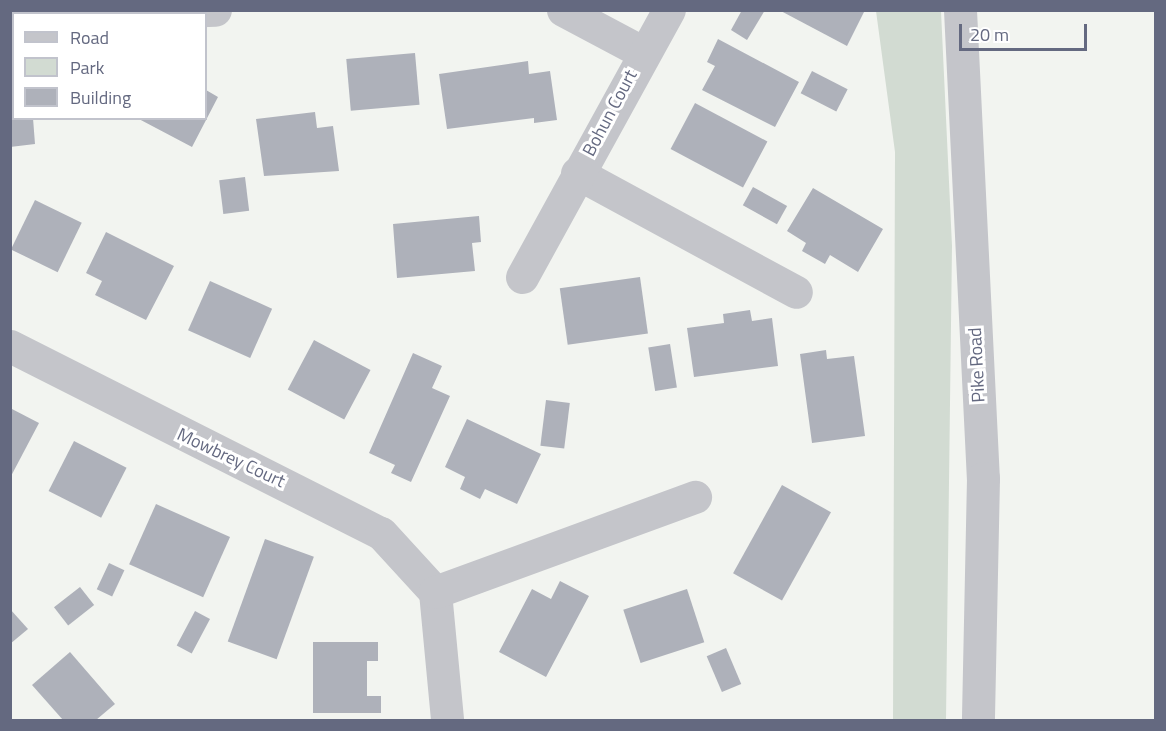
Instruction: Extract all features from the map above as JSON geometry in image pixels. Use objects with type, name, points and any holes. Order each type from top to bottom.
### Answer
[{"type":"street","points":[[179,11],[215,10]]},
{"type":"street","name":"Bohun Court","points":[[563,10],[642,52]]},
{"type":"street","name":"Bohun Court","points":[[522,277],[642,52],[669,10]]},
{"type":"street","name":"Pike Road","points":[[960,10],[983,478],[978,720]]},
{"type":"street","name":"Bohun Court","points":[[578,172],[796,292]]},
{"type":"street","name":"Mowbrey Court","points":[[10,346],[121,406],[344,511],[381,533],[435,592]]},
{"type":"street","points":[[447,720],[435,592],[695,497]]},
{"type":"green space","points":[[876,11],[941,11],[952,246],[946,720],[893,720],[895,152]]},
{"type":"building","points":[[742,10],[765,10],[747,40],[731,30]]},
{"type":"building","points":[[779,10],[865,10],[847,46]]},
{"type":"building","points":[[718,39],[799,82],[775,127],[702,90],[715,66],[707,62]]},
{"type":"building","points":[[415,53],[420,105],[351,111],[346,59]]},
{"type":"building","points":[[528,61],[529,74],[550,71],[557,120],[534,123],[534,118],[447,129],[439,74]]},
{"type":"building","points":[[10,65],[12,120],[33,120],[35,144],[10,147]]},
{"type":"building","points":[[812,71],[848,89],[836,111],[801,93]]},
{"type":"building","points":[[207,91],[218,97],[207,118]]},
{"type":"building","points":[[695,103],[767,141],[743,187],[671,149]]},
{"type":"building","points":[[315,112],[317,128],[333,126],[339,171],[264,176],[256,119]]},
{"type":"building","points":[[141,120],[206,120],[192,147]]},
{"type":"building","points":[[245,177],[249,211],[223,214],[219,180]]},
{"type":"building","points":[[753,187],[787,206],[777,224],[743,205]]},
{"type":"building","points":[[813,188],[883,229],[858,272],[830,255],[825,264],[802,251],[806,243],[787,231]]},
{"type":"building","points":[[35,200],[82,223],[58,272],[11,249]]},
{"type":"building","points":[[479,216],[481,242],[472,243],[475,271],[397,278],[393,224]]},
{"type":"building","points":[[106,232],[174,266],[146,320],[95,295],[102,281],[86,273]]},
{"type":"building","points":[[640,277],[648,333],[568,345],[560,288]]},
{"type":"building","points":[[210,281],[272,309],[250,358],[188,330]]},
{"type":"building","points":[[750,310],[752,321],[772,318],[778,366],[694,377],[687,328],[724,323],[723,314]]},
{"type":"building","points":[[314,340],[371,370],[344,419],[288,389]]},
{"type":"building","points":[[670,344],[677,387],[655,391],[648,347]]},
{"type":"building","points":[[826,350],[827,359],[854,356],[865,436],[812,443],[800,354]]},
{"type":"building","points":[[413,353],[442,366],[432,388],[450,396],[411,482],[391,473],[395,465],[369,453]]},
{"type":"building","points":[[546,400],[570,403],[564,449],[540,446]]},
{"type":"building","points":[[10,408],[39,423],[10,478]]},
{"type":"building","points":[[467,419],[541,454],[517,504],[485,489],[480,499],[460,489],[465,477],[445,467]]},
{"type":"building","points":[[74,441],[127,468],[101,518],[49,491]]},
{"type":"building","points":[[782,485],[831,512],[782,600],[733,573]]},
{"type":"building","points":[[156,504],[230,537],[203,597],[129,564]]},
{"type":"building","points":[[265,539],[314,557],[277,659],[228,641]]},
{"type":"building","points":[[109,563],[124,570],[112,596],[97,589]]},
{"type":"building","points":[[560,581],[589,596],[546,677],[499,652],[532,589],[551,599]]},
{"type":"building","points":[[80,587],[94,605],[68,625],[54,607]]},
{"type":"building","points":[[687,589],[704,642],[641,663],[623,610]]},
{"type":"building","points":[[10,609],[28,629],[10,644]]},
{"type":"building","points":[[195,611],[210,619],[192,653],[177,645]]},
{"type":"building","points":[[313,642],[378,642],[378,661],[367,661],[367,696],[381,696],[381,713],[313,713]]},
{"type":"building","points":[[726,648],[741,684],[722,692],[707,656]]},
{"type":"building","points":[[70,652],[115,704],[96,720],[63,720],[32,685]]}]
